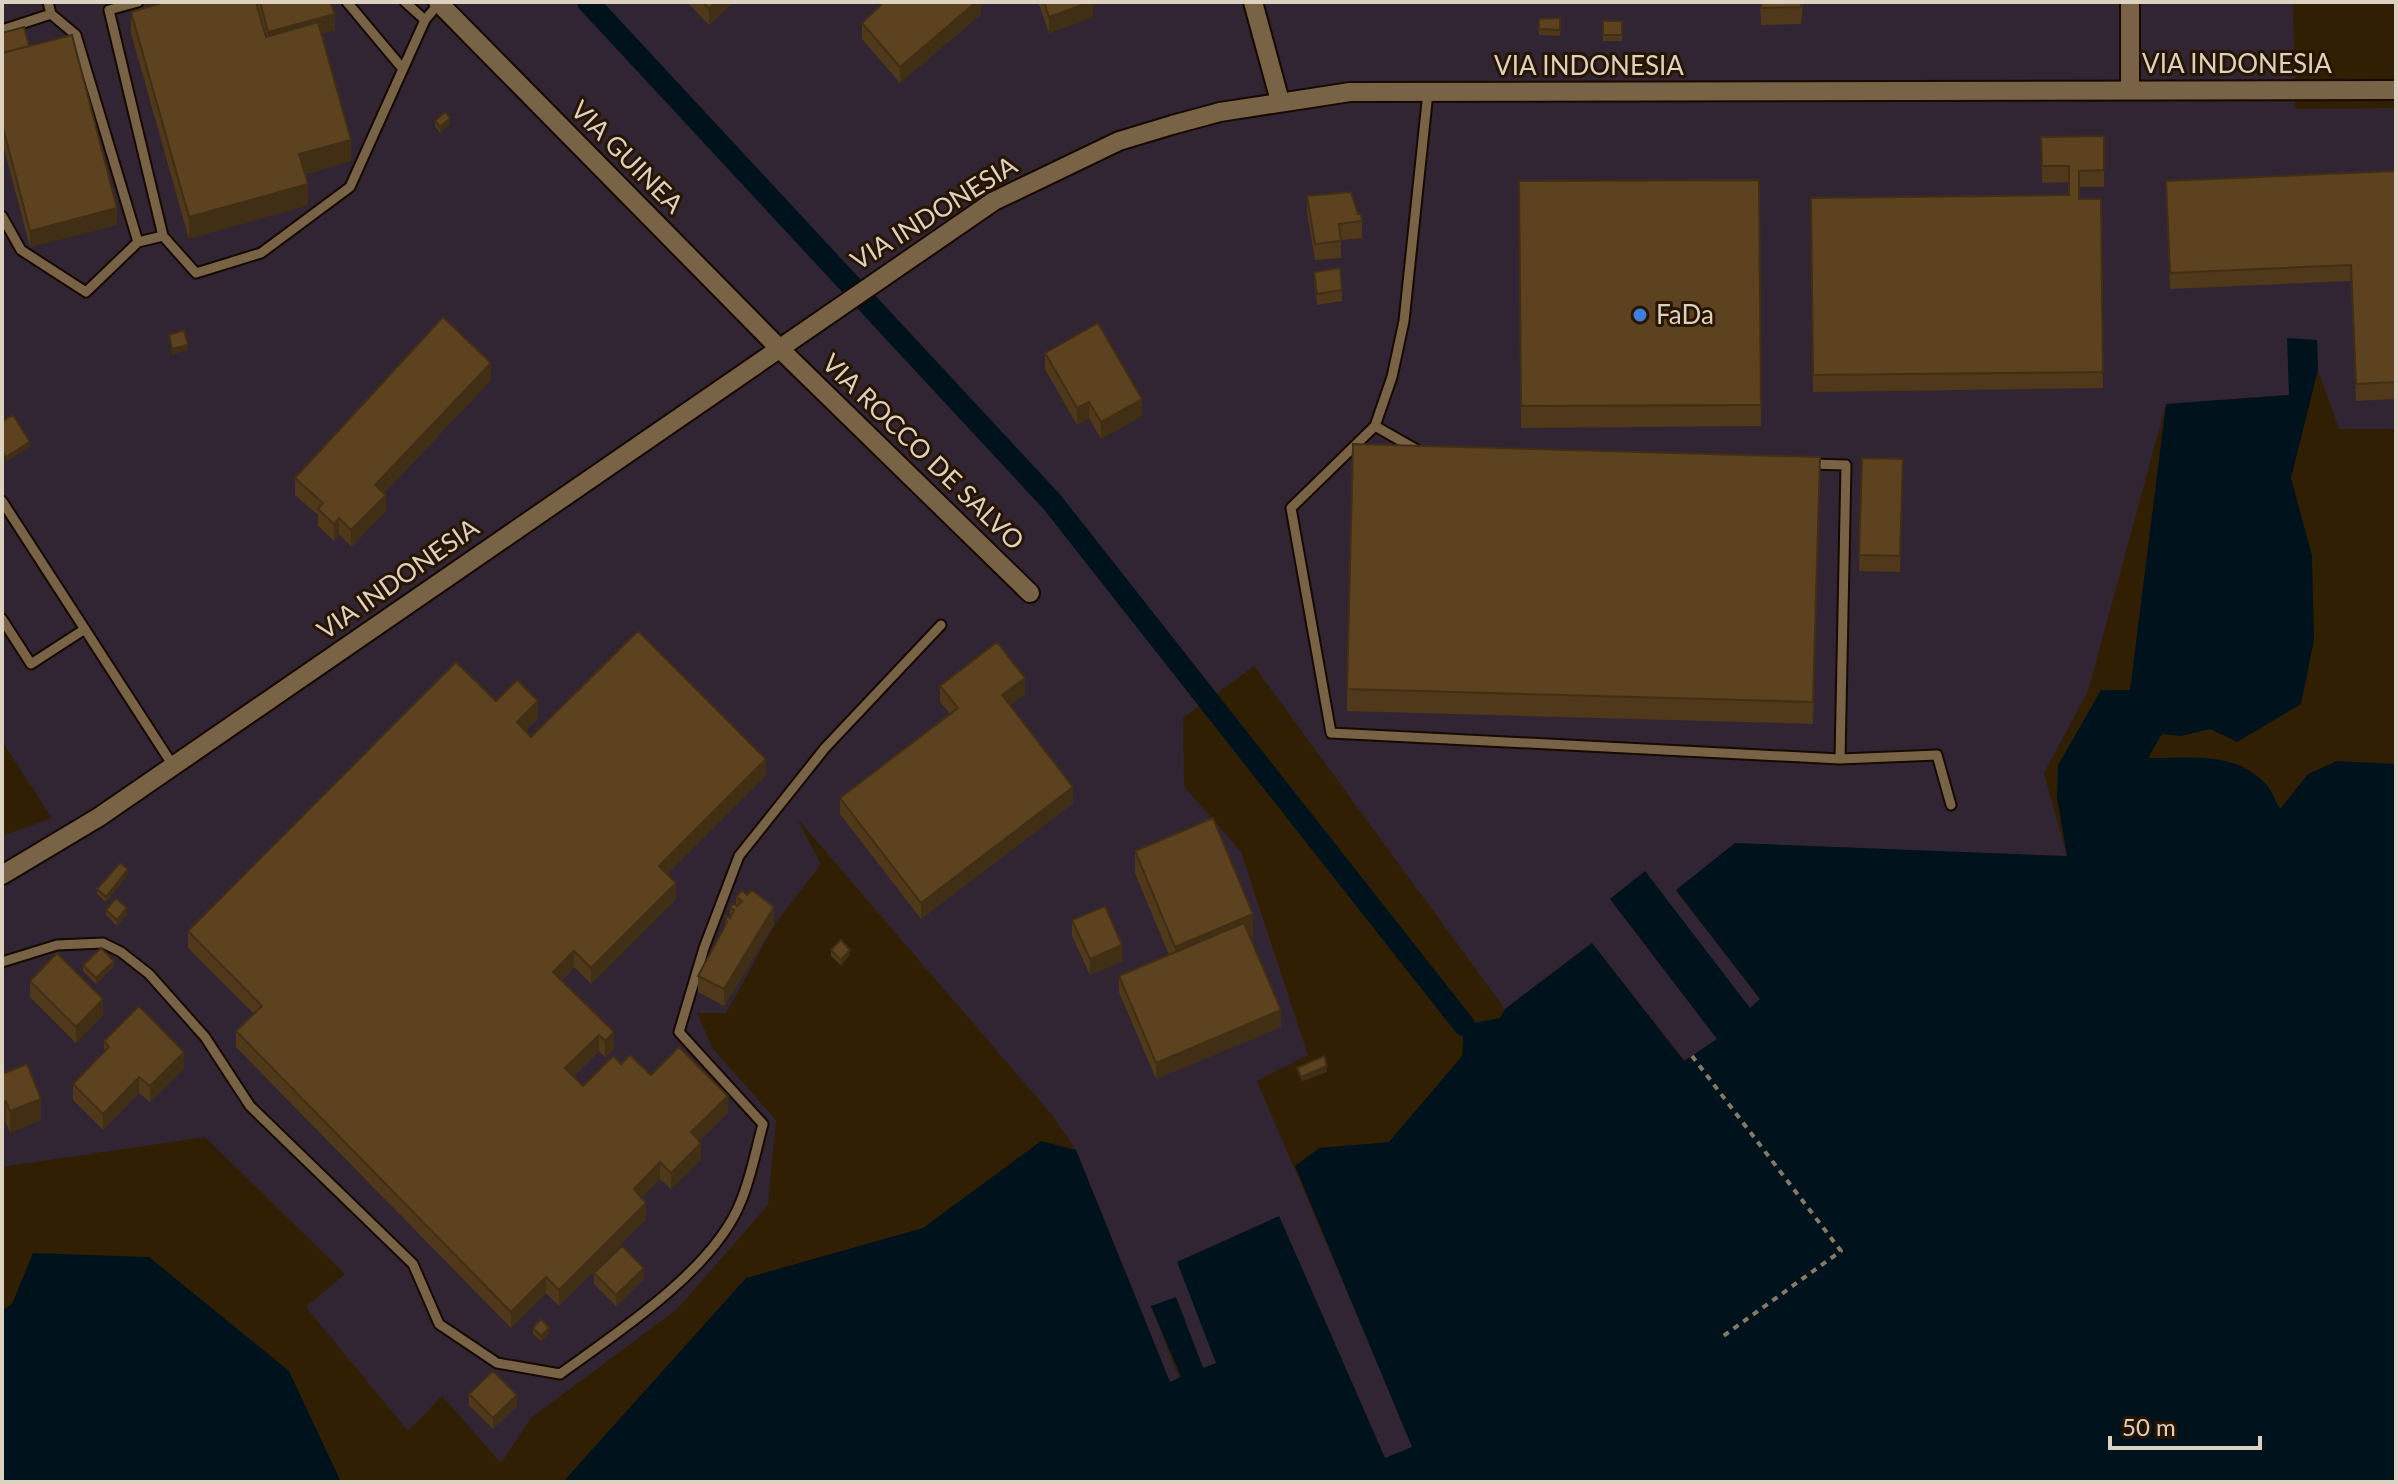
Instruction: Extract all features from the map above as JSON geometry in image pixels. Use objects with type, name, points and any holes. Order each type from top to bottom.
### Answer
[{"type":"street","name":"VIA GUINEA","points":[[438,2],[779,348]]},
{"type":"street","points":[[1253,2],[1280,101]]},
{"type":"street","points":[[2130,2],[2130,90]]},
{"type":"street","name":"VIA INDONESIA","points":[[2,875],[99,817],[994,201],[1090,154],[1172,125],[1280,101],[1350,92],[2396,90]]},
{"type":"street","name":"VIA ROCCO DE SALVO","points":[[779,348],[1030,593]]},
{"type":"lane","points":[[48,2],[51,14],[76,35],[138,242]]},
{"type":"lane","points":[[138,2],[109,10],[163,236],[196,273],[261,253],[350,187],[425,20],[438,2]]},
{"type":"lane","points":[[347,2],[403,69]]},
{"type":"lane","points":[[405,2],[425,20]]},
{"type":"lane","points":[[2,30],[51,14]]},
{"type":"lane","points":[[1428,92],[1404,321],[1392,377],[1375,426],[1291,508],[1331,733],[1840,759],[1937,755],[1951,805]]},
{"type":"lane","points":[[2,216],[21,250],[86,292],[138,242],[163,236]]},
{"type":"lane","points":[[1375,426],[1427,456]]},
{"type":"lane","points":[[1799,464],[1846,465],[1840,759]]},
{"type":"lane","points":[[2,501],[172,764]]},
{"type":"lane","points":[[2,619],[31,664],[85,629]]},
{"type":"lane","points":[[2,962],[57,945],[103,943],[121,952],[149,974],[205,1037],[250,1106],[413,1264],[439,1324],[497,1363],[560,1374],[629,1324],[703,1259],[740,1204],[763,1124],[679,1032],[704,948],[739,856],[776,805],[941,625]]},
{"type":"path","points":[[1692,1056],[1841,1251],[1722,1337]]},
{"type":"shaded area","points":[[2293,2],[2295,109],[2396,108],[2396,429],[2339,429],[2318,370],[2317,340],[2289,395],[2166,404],[2088,691],[2044,773],[2067,857],[1735,843],[1676,891],[1760,999],[1750,1009],[1645,872],[1610,899],[1717,1039],[1685,1061],[1592,943],[1505,1009],[1254,666],[1183,718],[1184,786],[1241,852],[1308,1055],[1257,1081],[1413,1447],[1385,1458],[1279,1216],[1216,1364],[1204,1369],[1176,1298],[1151,1306],[1179,1379],[1170,1382],[1076,1150],[1052,1115],[796,817],[821,864],[777,921],[726,1013],[697,1013],[713,1049],[776,1120],[768,1205],[677,1309],[531,1418],[501,1463],[442,1396],[408,1431],[306,1307],[345,1274],[205,1137],[2,1167],[2,836],[52,818],[2,741],[2,4]]},
{"type":"water","points":[[2287,338],[2317,340],[2318,370],[2291,478],[2312,556],[2314,640],[2301,704],[2237,742],[2210,729],[2181,736],[2162,734],[2148,758],[2209,758],[2238,765],[2266,785],[2280,809],[2308,774],[2337,761],[2396,764],[2396,1482],[563,1482],[746,1278],[923,1228],[1041,1141],[1076,1150],[1170,1382],[1181,1377],[1151,1306],[1176,1297],[1203,1368],[1216,1363],[1177,1262],[1279,1216],[1385,1458],[1412,1447],[1295,1166],[1319,1148],[1389,1142],[1462,1056],[1464,1025],[1500,1018],[1505,1009],[1592,943],[1684,1061],[1717,1039],[1610,899],[1645,871],[1750,1008],[1760,999],[1676,890],[1735,843],[2067,856],[2057,798],[2058,765],[2101,690],[2130,690],[2166,404],[2289,395]]},
{"type":"water","points":[[33,1253],[149,1257],[289,1371],[341,1482],[2,1482],[2,1310],[12,1304]]},
{"type":"building","points":[[165,2],[256,2],[266,37],[318,22],[351,140],[299,154],[308,184],[189,217],[131,12]]},
{"type":"building","points":[[260,2],[330,2],[335,14],[268,32]]},
{"type":"building","points":[[703,2],[716,2],[709,9]]},
{"type":"building","points":[[884,2],[976,2],[900,67],[862,23]]},
{"type":"building","points":[[1044,2],[1090,2],[1049,17]]},
{"type":"building","points":[[1761,2],[1801,2],[1801,7],[1761,8]]},
{"type":"building","points":[[1560,18],[1560,30],[1539,29],[1539,19]]},
{"type":"building","points":[[1603,21],[1622,21],[1622,35],[1603,35]]},
{"type":"building","points":[[24,27],[29,46],[2,53],[2,33]]},
{"type":"building","points":[[72,35],[117,208],[30,231],[2,124],[2,53]]},
{"type":"building","points":[[445,112],[450,118],[440,127],[435,121]]},
{"type":"building","points":[[2104,136],[2104,170],[2079,171],[2079,199],[2101,199],[2103,372],[1813,375],[1811,198],[2069,195],[2069,166],[2042,166],[2041,137]]},
{"type":"building","points":[[2396,171],[2396,382],[2356,384],[2351,265],[2170,273],[2166,181]]},
{"type":"building","name":"FaDa","points":[[1759,180],[1761,405],[1521,406],[1519,181]]},
{"type":"building","points":[[1351,192],[1362,221],[1339,224],[1341,241],[1315,244],[1307,196]]},
{"type":"building","points":[[1340,268],[1342,290],[1317,294],[1314,272]]},
{"type":"building","points":[[443,317],[491,363],[375,485],[386,495],[351,530],[339,518],[334,524],[318,509],[323,503],[295,478]]},
{"type":"building","points":[[1098,323],[1142,399],[1101,422],[1089,402],[1077,408],[1045,353]]},
{"type":"building","points":[[184,330],[188,345],[172,349],[169,335]]},
{"type":"building","points":[[13,415],[30,442],[6,457],[2,451],[2,421]]},
{"type":"building","points":[[1353,444],[1820,457],[1813,702],[1347,689]]},
{"type":"building","points":[[1862,458],[1903,459],[1900,556],[1859,555]]},
{"type":"building","points":[[638,631],[766,759],[659,866],[676,883],[591,968],[574,951],[553,972],[614,1032],[605,1041],[599,1035],[565,1068],[583,1086],[613,1056],[621,1064],[630,1055],[651,1075],[679,1047],[728,1096],[691,1132],[701,1143],[671,1173],[660,1162],[634,1189],[646,1203],[559,1290],[546,1277],[511,1312],[236,1031],[262,1006],[188,931],[456,662],[496,701],[517,680],[538,701],[517,722],[531,737]]},
{"type":"building","points":[[997,642],[1025,678],[1002,695],[1073,787],[921,903],[840,798],[958,708],[940,686]]},
{"type":"building","points":[[1213,818],[1253,914],[1175,947],[1135,851]]},
{"type":"building","points":[[120,863],[128,869],[106,897],[97,889]]},
{"type":"building","points":[[742,890],[747,895],[752,890],[774,907],[724,989],[698,976],[727,922],[725,916],[730,918],[733,903],[737,906],[742,901],[736,897]]},
{"type":"building","points":[[116,898],[127,908],[117,920],[106,910]]},
{"type":"building","points":[[1105,906],[1122,945],[1090,959],[1072,920]]},
{"type":"building","points":[[1244,923],[1281,1010],[1156,1063],[1119,976]]},
{"type":"building","points":[[841,940],[850,950],[841,960],[831,950]]},
{"type":"building","points":[[101,948],[114,961],[96,978],[83,965]]},
{"type":"building","points":[[57,953],[103,999],[76,1027],[30,981]]},
{"type":"building","points":[[139,1006],[184,1052],[150,1086],[139,1077],[103,1114],[73,1084],[109,1047],[104,1041]]},
{"type":"building","points":[[1324,1056],[1327,1066],[1301,1077],[1297,1068]]},
{"type":"building","points":[[27,1064],[41,1099],[10,1111],[6,1101],[2,1103],[2,1074]]},
{"type":"building","points":[[622,1246],[644,1268],[616,1295],[594,1273]]},
{"type":"building","points":[[541,1319],[549,1328],[541,1336],[533,1328]]},
{"type":"building","points":[[493,1371],[517,1395],[493,1418],[469,1394]]},
{"type":"waterway","points":[[588,2],[1052,502],[1464,1025]]},
{"type":"place","name":"FaDa","points":[[1640,315]]}]
